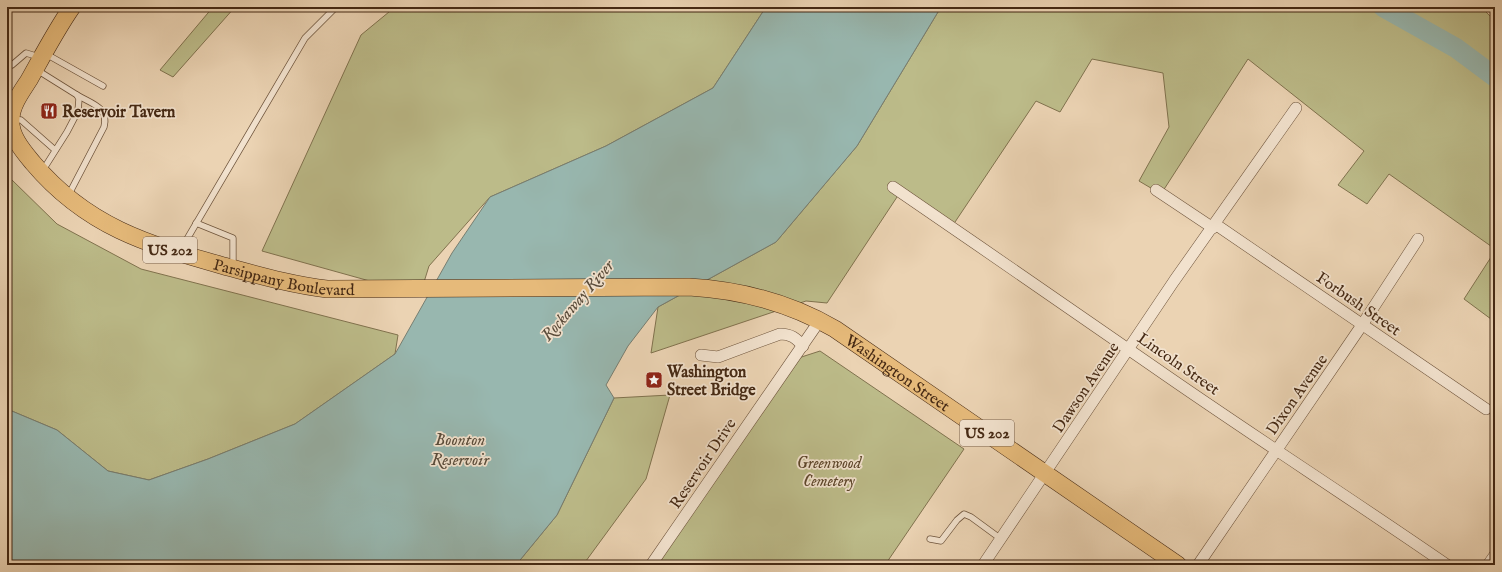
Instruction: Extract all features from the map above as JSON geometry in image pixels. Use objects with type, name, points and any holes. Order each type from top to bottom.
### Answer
[{"type":"main road","points":[[9,118],[16,102],[72,7]]},
{"type":"main road","name":"Parsippany Boulevard","points":[[9,118],[15,137],[41,172],[68,197],[100,221],[137,239],[179,253],[311,287],[345,290],[689,287],[742,293],[792,308]]},
{"type":"main road","name":"Washington Street","points":[[792,308],[820,320],[1046,473],[1178,565]]},
{"type":"street","name":"Dawson Avenue","points":[[983,565],[1129,349],[1296,108]]},
{"type":"street","name":"Lincoln Street","points":[[893,186],[1129,349],[1447,565]]},
{"type":"street","name":"Forbush Street","points":[[1156,190],[1214,226],[1486,409]]},
{"type":"street","name":"Dixon Avenue","points":[[1198,565],[1362,325],[1418,239]]},
{"type":"street","name":"Reservoir Drive","points":[[651,565],[820,320]]},
{"type":"street","points":[[701,355],[718,357],[780,334],[788,334],[796,338],[802,346]]},
{"type":"street","points":[[1488,565],[1495,555]]},
{"type":"lane","points":[[179,253],[305,38],[336,7]]},
{"type":"lane","points":[[12,65],[26,53],[32,54],[77,95],[103,110],[106,119],[104,127],[68,197]]},
{"type":"lane","points":[[40,60],[103,86]]},
{"type":"lane","points":[[41,172],[78,112],[80,99],[77,95]]},
{"type":"lane","points":[[9,118],[21,120],[55,150]]},
{"type":"lane","points":[[196,223],[233,238],[233,268]]},
{"type":"lane","points":[[930,539],[941,541],[957,520],[964,514],[1001,539]]},
{"type":"green space","points":[[213,7],[235,7],[173,77],[160,70]]},
{"type":"green space","points":[[395,7],[766,7],[713,88],[606,146],[490,197],[429,266],[420,295],[262,251],[361,35]]},
{"type":"green space","points":[[941,7],[1481,7],[1495,21],[1495,249],[1389,174],[1367,204],[1338,185],[1364,151],[1248,59],[1161,194],[1139,181],[1169,127],[1163,73],[1092,59],[1060,112],[1036,101],[951,228],[899,194],[827,303],[806,301],[651,353],[658,307],[776,242],[857,146]]},
{"type":"green space","points":[[7,173],[11,179],[57,224],[141,269],[398,335],[395,354],[295,424],[208,459],[149,480],[108,471],[57,430],[7,409]]},
{"type":"green space","points":[[1495,251],[1495,322],[1464,299]]},
{"type":"green space","name":"Greenwood Cemetery","points":[[820,351],[964,449],[885,565],[652,565],[789,361]]},
{"type":"green space","points":[[670,395],[646,479],[583,565],[516,565],[557,515],[614,398]]},
{"type":"water","name":"Boonton Reservoir","points":[[766,7],[941,7],[857,146],[776,242],[658,307],[628,346],[606,385],[614,398],[557,515],[516,565],[7,565],[7,409],[57,430],[108,471],[149,480],[208,459],[295,424],[395,354],[452,253],[490,197],[606,146],[713,88]]},
{"type":"waterway","name":"Rockaway River","points":[[1383,7],[1456,48],[1495,77]]},
{"type":"place","name":"Reservoir Tavern","points":[[49,111]]},
{"type":"place","name":"Washington Street Bridge","points":[[654,380]]}]
